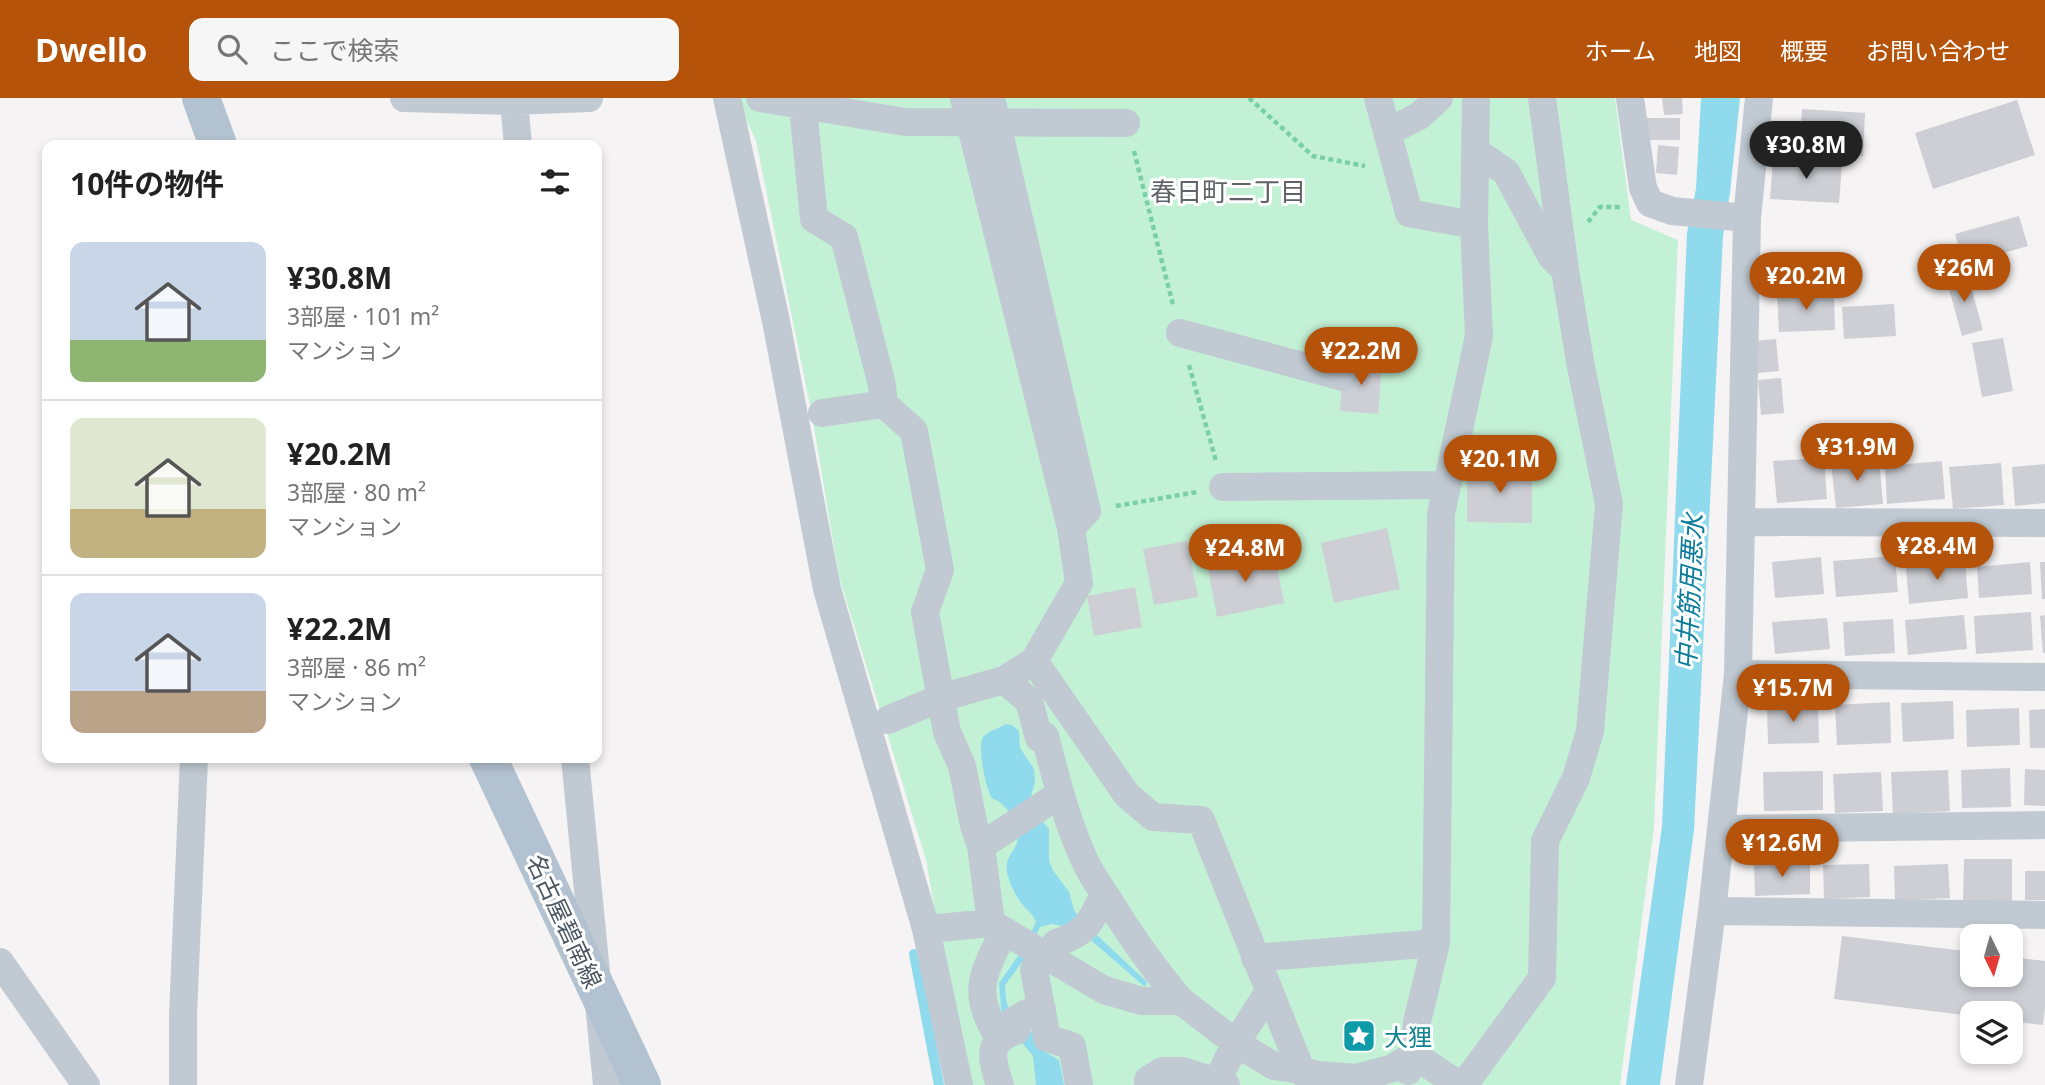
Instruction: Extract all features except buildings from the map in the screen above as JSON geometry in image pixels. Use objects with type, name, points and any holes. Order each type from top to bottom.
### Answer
[{"type":"main road","points":[[201,98],[216,140]]},
{"type":"main road","name":"名古屋碧南線","points":[[490,763],[642,1085]]},
{"type":"street","points":[[404,98],[514,101],[589,98]]},
{"type":"street","points":[[727,98],[776,321],[827,589],[926,929],[959,1085]]},
{"type":"street","points":[[760,98],[802,101],[905,122],[981,110],[1126,123]]},
{"type":"street","points":[[1378,98],[1409,213],[1474,225]]},
{"type":"street","points":[[1388,132],[1419,116],[1439,98]]},
{"type":"street","points":[[1401,1085],[1414,1055],[1417,1022],[1436,943],[1441,514],[1479,336],[1474,225],[1476,98]]},
{"type":"street","points":[[1414,1055],[1462,1085],[1542,978],[1545,841],[1576,778],[1590,731],[1609,504],[1565,270],[1542,98]]},
{"type":"street","points":[[1630,98],[1643,188],[1661,207],[1738,217]]},
{"type":"street","points":[[1689,1085],[1712,911],[1738,674],[1741,522],[1738,217],[1759,98]]},
{"type":"street","points":[[514,101],[518,140]]},
{"type":"street","points":[[802,101],[814,219],[844,237],[882,385],[884,404],[914,431],[940,570],[925,612],[940,698],[947,732],[962,766],[974,826],[1002,929],[984,973],[982,988],[985,1012],[1009,1030]]},
{"type":"street","points":[[888,720],[940,698],[1004,680],[1034,661],[1079,583],[1071,528],[1087,512],[981,110]]},
{"type":"street","points":[[1475,151],[1506,172],[1550,256],[1565,270]]},
{"type":"street","points":[[1180,332],[1343,377]]},
{"type":"street","points":[[822,413],[884,404]]},
{"type":"street","points":[[1223,488],[1446,485]]},
{"type":"street","points":[[1741,522],[2045,523]]},
{"type":"street","points":[[1034,661],[1127,795],[1153,817],[1201,820],[1255,958],[1307,1077]]},
{"type":"street","points":[[1738,674],[2045,677]]},
{"type":"street","points":[[1004,680],[1029,701],[1039,738],[1045,736],[1051,758],[1051,800],[1125,929],[1154,971],[1181,1002],[1236,1043],[1274,1066],[1307,1077],[1317,1075],[1357,1078],[1393,1068],[1414,1055]]},
{"type":"street","points":[[1051,758],[1088,740]]},
{"type":"street","points":[[183,1085],[183,1016],[194,763]]},
{"type":"street","points":[[576,763],[607,1085]]},
{"type":"street","points":[[981,846],[1051,800]]},
{"type":"street","points":[[1721,829],[2045,825]]},
{"type":"street","points":[[1079,1085],[1072,1046],[1047,1038],[1034,970],[1043,954],[1056,943],[1082,929],[1104,894]]},
{"type":"street","points":[[1712,911],[2045,915]]},
{"type":"street","points":[[938,928],[1002,929],[1104,990],[1142,1001],[1181,1002]]},
{"type":"street","points":[[1255,958],[1436,943]]},
{"type":"street","points":[[0,962],[86,1085]]},
{"type":"street","points":[[1148,1085],[1149,1080],[1162,1071],[1183,1071],[1221,1083],[1236,1043],[1269,991]]},
{"type":"street","points":[[1000,1085],[993,1065],[993,1052],[1009,1030],[1027,1013],[1042,1009]]},
{"type":"street","points":[[957,1017],[985,1012]]},
{"type":"path","points":[[1249,98],[1312,156],[1398,172]]},
{"type":"path","points":[[1560,227],[1586,224],[1600,207],[1661,207]]},
{"type":"green space","points":[[741,98],[1615,98],[1631,220],[1678,240],[1654,828],[1620,1085],[972,1085],[942,953],[926,860],[839,577],[812,415],[756,141],[742,110]]},
{"type":"water","name":"中井筋用悪水","points":[[1701,98],[1740,98],[1723,236],[1694,830],[1660,1085],[1626,1085],[1662,826],[1687,233],[1696,189]]},
{"type":"water","points":[[1006,724],[1019,731],[1020,748],[1034,769],[1032,808],[1049,829],[1049,859],[1052,869],[1069,892],[1074,910],[1082,921],[1147,982],[1145,987],[1078,929],[1052,924],[1040,927],[1028,954],[1005,985],[1006,1000],[1009,1010],[1033,1034],[1038,1048],[1059,1060],[1064,1085],[1036,1085],[1033,1056],[1002,1018],[999,983],[1023,949],[1036,922],[1016,894],[1007,872],[1008,860],[1017,841],[1017,827],[1007,809],[990,795],[983,769],[983,737]]},
{"type":"waterway","points":[[914,954],[939,1085]]},
{"type":"place","name":"大狸","points":[[1359,1036]]},
{"type":"district","name":"春日町二丁目","points":[[1228,191]]}]
